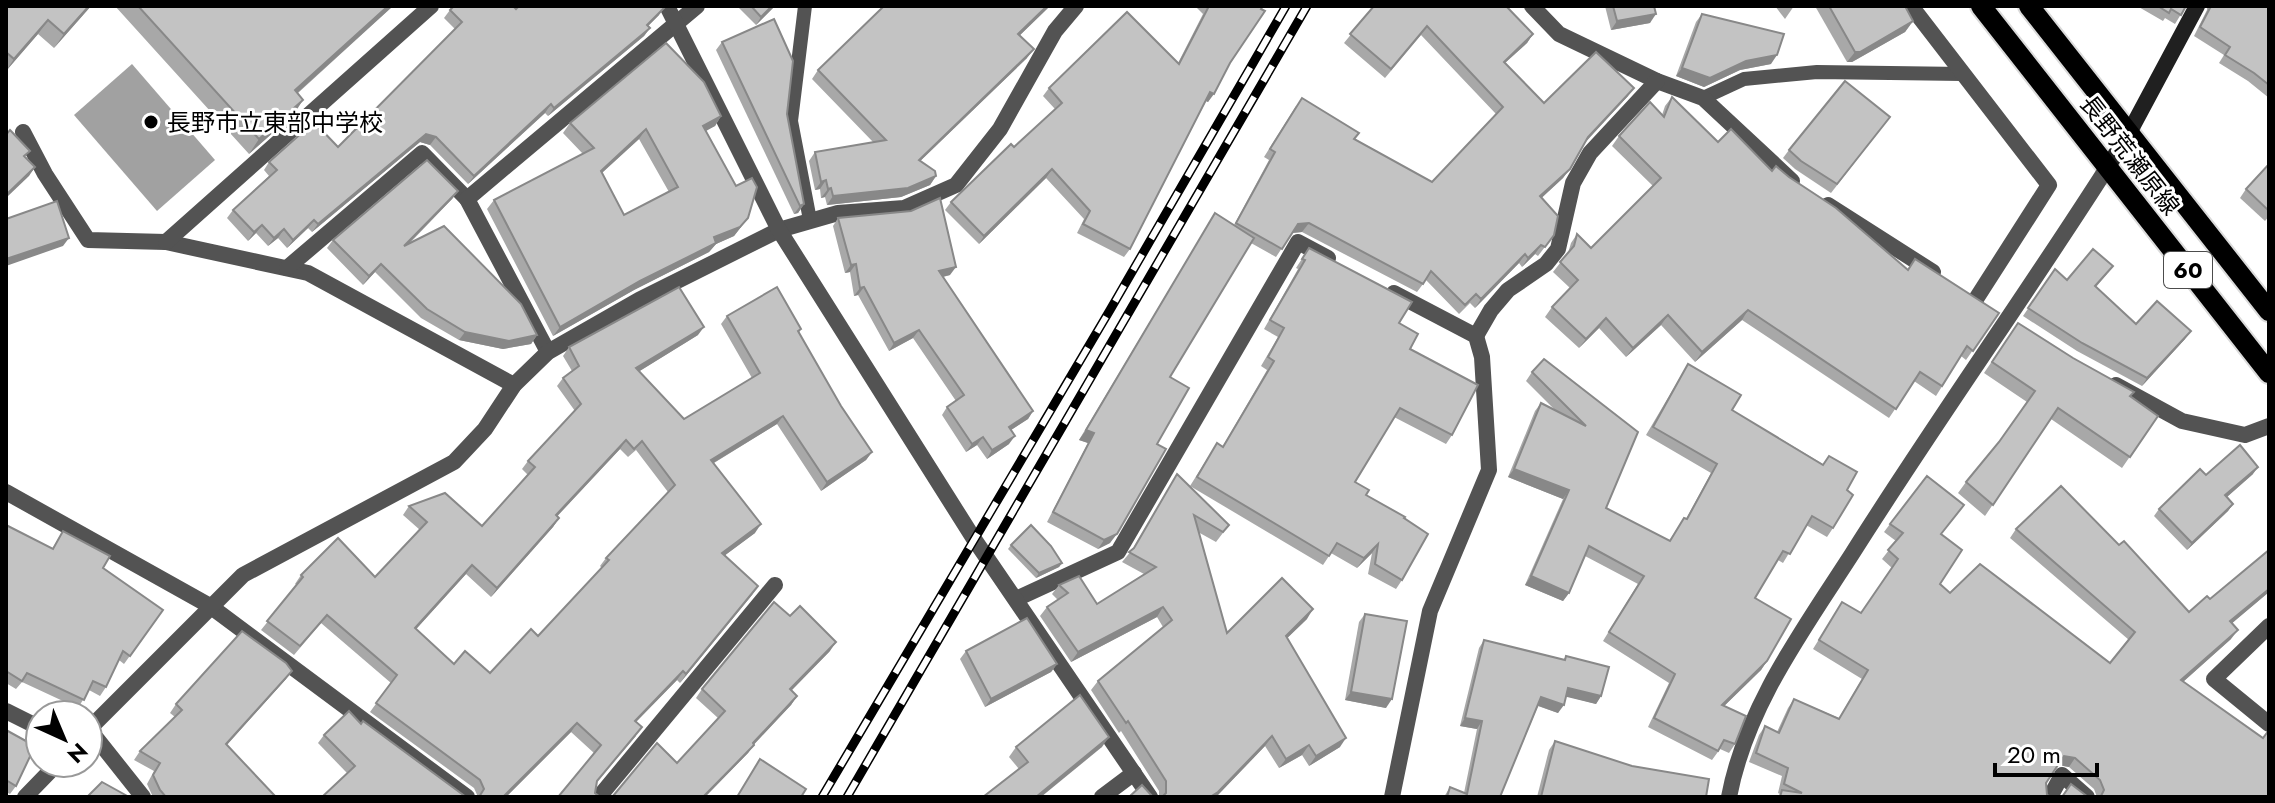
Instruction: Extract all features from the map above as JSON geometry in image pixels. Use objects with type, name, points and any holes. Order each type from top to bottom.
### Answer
[{"type":"main road","name":"長野荒瀬原線","points":[[1981,6],[2269,373]]},
{"type":"main road","name":"長野荒瀬原線","points":[[2029,6],[2269,311]]},
{"type":"main road","points":[[2107,168],[2197,6]]},
{"type":"street","points":[[166,242],[431,6]]},
{"type":"street","points":[[667,6],[779,230],[974,539],[1150,797]]},
{"type":"street","points":[[467,199],[697,6]]},
{"type":"street","points":[[104,715],[243,575],[454,462],[485,429],[514,385],[548,352],[639,300],[779,230],[838,213],[904,208],[956,185],[1000,129],[1055,31],[1076,6]]},
{"type":"street","points":[[1532,6],[1559,34],[1657,81],[1703,98],[1788,178],[1985,305]]},
{"type":"street","points":[[1729,797],[1735,765],[1777,671],[1904,472],[1985,305],[2049,185],[1911,6]]},
{"type":"street","points":[[1392,797],[1430,611],[1489,470],[1482,357],[1476,336],[1491,310],[1508,290],[1546,264],[1558,249],[1573,183],[1590,153],[1657,81]]},
{"type":"street","points":[[23,132],[45,174],[88,240],[166,242],[308,273],[514,385]]},
{"type":"street","points":[[287,268],[422,153],[467,199],[548,352]]},
{"type":"street","points":[[1985,305],[2107,168]]},
{"type":"street","points":[[1016,599],[1118,552],[1298,242],[1339,264]]},
{"type":"street","points":[[1380,286],[1476,336]]},
{"type":"street","points":[[2099,375],[2182,421],[2245,435],[2269,426]]},
{"type":"street","points":[[6,492],[210,606],[467,797]]},
{"type":"street","points":[[599,797],[775,585]]},
{"type":"street","points":[[2269,626],[2214,679],[2269,724]]},
{"type":"street","points":[[6,711],[24,720]]},
{"type":"street","points":[[104,749],[143,797]]},
{"type":"street","points":[[1102,797],[1134,773]]},
{"type":"street","points":[[2050,797],[2062,775],[2087,797]]},
{"type":"street","points":[[25,797],[42,779]]},
{"type":"lane","points":[[805,6],[791,121],[810,220]]},
{"type":"lane","points":[[1703,98],[1744,79],[1817,72],[1963,74]]},
{"type":"shaded area","points":[[132,64],[215,160],[157,211],[74,115]]},
{"type":"building","points":[[6,6],[89,6],[64,34],[48,20],[14,59],[6,52]]},
{"type":"building","points":[[138,6],[388,6],[295,90],[303,100],[259,139]]},
{"type":"building","points":[[454,6],[513,6],[516,9],[519,6],[665,7],[647,25],[650,28],[554,108],[551,104],[474,176],[436,137],[426,134],[318,224],[314,220],[293,240],[284,229],[274,238],[262,225],[254,232],[233,210],[277,170],[269,162],[314,122],[338,147],[462,22],[450,10]]},
{"type":"building","points":[[751,6],[772,6],[761,17]]},
{"type":"building","points":[[884,6],[1047,6],[1018,34],[1034,49],[919,160],[935,171],[936,176],[908,188],[833,196],[826,180],[821,182],[815,152],[886,140],[818,70]]},
{"type":"building","points":[[1209,6],[1263,6],[1261,9],[1265,11],[1230,63],[1214,94],[1210,92],[1130,249],[1083,224],[1090,211],[1052,169],[984,236],[951,202],[1011,144],[1014,147],[1062,103],[1049,88],[1127,12],[1179,64]]},
{"type":"building","points":[[1374,6],[1506,6],[1533,34],[1504,62],[1544,103],[1596,52],[1634,88],[1588,137],[1570,169],[1540,196],[1558,216],[1554,235],[1545,247],[1541,245],[1528,258],[1525,254],[1481,299],[1476,294],[1465,305],[1431,271],[1423,284],[1309,223],[1298,224],[1282,249],[1236,223],[1275,152],[1270,149],[1302,98],[1359,133],[1354,139],[1432,182],[1503,107],[1427,26],[1391,69],[1350,34]]},
{"type":"building","points":[[1613,6],[1654,6],[1656,14],[1617,21]]},
{"type":"building","points":[[1829,6],[1905,6],[1913,21],[1855,52]]},
{"type":"building","points":[[2158,6],[2186,6],[2181,15],[2171,9],[2169,13]]},
{"type":"building","points":[[2211,6],[2269,6],[2269,85],[2225,55],[2230,47],[2200,27]]},
{"type":"building","points":[[1702,14],[1784,34],[1777,55],[1746,61],[1710,78],[1682,68]]},
{"type":"building","points":[[774,19],[793,61],[787,114],[804,204],[800,206],[722,42]]},
{"type":"building","points":[[666,43],[704,82],[721,116],[703,126],[736,186],[752,178],[757,187],[748,218],[740,227],[714,237],[716,243],[640,281],[560,327],[494,200],[594,148],[570,123]],"holes":[[[646,129],[678,187],[624,215],[601,171]]]},
{"type":"building","points":[[1845,81],[1890,117],[1837,184],[1789,150]]},
{"type":"building","points":[[1672,97],[1718,142],[1731,129],[1772,171],[1776,166],[1836,208],[1908,270],[1915,259],[1999,313],[1973,351],[1967,346],[1942,386],[1920,372],[1896,409],[1748,310],[1702,352],[1668,315],[1633,348],[1606,318],[1586,339],[1552,307],[1578,280],[1560,262],[1574,246],[1577,234],[1591,248],[1661,178],[1619,136],[1650,102],[1664,117]]},
{"type":"building","points":[[10,130],[30,151],[24,156],[35,167],[6,195],[6,135]]},
{"type":"building","points":[[427,160],[458,191],[404,246],[444,226],[521,304],[537,335],[509,341],[465,332],[427,309],[381,264],[369,276],[333,240]]},
{"type":"building","points":[[2269,164],[2269,211],[2246,189]]},
{"type":"building","points":[[940,198],[956,267],[939,271],[1033,411],[1009,427],[1015,436],[992,450],[983,437],[972,444],[947,407],[964,395],[919,330],[894,343],[864,287],[860,288],[856,264],[851,265],[838,218],[911,211]]},
{"type":"building","points":[[57,201],[69,238],[6,259],[6,219]]},
{"type":"building","points":[[1215,213],[1254,238],[1170,377],[1189,388],[1157,444],[1166,449],[1117,534],[1104,540],[1053,512],[1094,433],[1086,430]]},
{"type":"building","points":[[1309,248],[1412,302],[1399,323],[1418,334],[1410,349],[1478,385],[1452,435],[1400,408],[1355,482],[1369,490],[1366,495],[1428,534],[1402,580],[1375,564],[1378,544],[1364,558],[1337,543],[1329,556],[1197,477],[1217,443],[1223,447],[1274,361],[1268,357],[1284,328],[1270,320]]},
{"type":"building","points":[[2093,249],[2113,266],[2095,286],[2136,324],[2157,301],[2191,331],[2147,378],[2082,343],[2028,308],[2055,269],[2067,280]]},
{"type":"building","points":[[679,287],[704,327],[636,368],[684,419],[760,373],[727,316],[777,287],[841,406],[872,452],[827,482],[783,416],[711,460],[761,524],[722,553],[758,586],[686,674],[683,671],[635,721],[642,727],[597,781],[595,793],[600,797],[558,797],[601,745],[577,723],[503,797],[479,797],[484,789],[480,780],[376,703],[397,675],[327,615],[300,646],[267,621],[303,577],[301,575],[338,538],[375,577],[427,522],[409,506],[445,493],[482,526],[535,467],[528,461],[581,404],[563,378],[579,366],[569,347]],"holes":[[[626,440],[634,449],[642,441],[675,485],[538,636],[531,629],[490,673],[465,651],[454,664],[415,628],[472,565],[497,588],[559,518],[556,515]]]},
{"type":"building","points":[[2018,323],[2134,392],[2130,396],[2158,416],[2130,457],[2058,408],[1993,505],[1966,482],[2035,391],[1992,362]]},
{"type":"building","points":[[1544,359],[1638,432],[1606,508],[1670,541],[1684,518],[1687,519],[1717,464],[1653,427],[1688,364],[1741,395],[1732,410],[1823,465],[1829,456],[1857,472],[1847,490],[1853,495],[1833,528],[1812,516],[1790,554],[1783,551],[1755,598],[1791,619],[1767,661],[1722,705],[1746,716],[1735,744],[1724,740],[1718,751],[1654,718],[1675,674],[1609,632],[1644,576],[1589,546],[1569,593],[1531,576],[1569,490],[1514,469],[1541,403],[1586,426],[1532,372]]},
{"type":"building","points":[[2240,445],[2258,467],[2225,495],[2233,504],[2192,543],[2159,509],[2200,469],[2206,475]]},
{"type":"building","points":[[1177,474],[1229,525],[1223,532],[1194,515],[1227,633],[1282,578],[1313,609],[1286,636],[1346,738],[1316,756],[1309,745],[1286,759],[1272,736],[1210,797],[1162,797],[1166,793],[1166,781],[1098,681],[1172,620],[1163,607],[1078,652],[1047,607],[1068,593],[1059,585],[1079,576],[1097,604],[1156,567],[1129,552]]},
{"type":"building","points":[[1927,476],[1964,505],[1941,534],[1962,550],[1940,584],[1950,593],[1980,564],[2110,663],[2135,632],[2016,529],[2061,486],[2119,545],[2124,541],[2189,612],[2207,596],[2210,599],[2269,550],[2269,589],[2230,621],[2238,630],[2181,680],[2263,738],[2269,730],[2269,797],[2097,797],[2104,790],[2100,780],[2075,758],[2064,756],[2046,783],[2047,795],[2052,797],[1780,797],[1782,790],[1802,793],[1784,784],[1788,768],[1756,753],[1765,726],[1779,733],[1794,699],[1839,719],[1868,670],[1819,640],[1842,602],[1861,613],[1898,559],[1888,550],[1903,533],[1890,524]]},
{"type":"building","points":[[6,525],[53,549],[63,531],[110,556],[103,568],[163,610],[130,656],[123,651],[106,687],[93,681],[84,699],[27,673],[22,681],[6,671]]},
{"type":"building","points":[[1031,525],[1062,563],[1039,573],[1011,545]]},
{"type":"building","points":[[774,602],[790,616],[800,606],[836,642],[790,689],[797,696],[703,797],[609,797],[657,743],[677,763],[725,711],[702,689]]},
{"type":"building","points":[[1365,614],[1407,621],[1392,699],[1351,692]]},
{"type":"building","points":[[1027,618],[1057,664],[991,699],[966,651]]},
{"type":"building","points":[[242,631],[286,663],[292,671],[226,744],[276,797],[166,797],[153,775],[160,763],[140,751],[182,710],[176,704]]},
{"type":"building","points":[[1484,640],[1565,660],[1566,656],[1609,667],[1601,696],[1568,688],[1564,705],[1541,697],[1500,797],[1447,797],[1450,787],[1467,794],[1482,721],[1465,718]]},
{"type":"building","points":[[1080,695],[1109,737],[1036,797],[983,797],[1028,762],[1016,747]]},
{"type":"building","points":[[349,711],[361,724],[363,721],[466,797],[322,797],[355,766],[324,735]]},
{"type":"building","points":[[6,730],[24,740],[24,769],[16,786],[6,780]]},
{"type":"building","points":[[1555,741],[1632,766],[1709,779],[1706,797],[1541,797]]},
{"type":"building","points":[[760,759],[806,789],[801,797],[737,797]]},
{"type":"building","points":[[102,782],[129,797],[87,797]]},
{"type":"building","points":[[2071,784],[2088,797],[2062,797]]},
{"type":"building","points":[[1142,785],[1153,797],[1129,797]]},
{"type":"railway","points":[[822,797],[1286,6]]},
{"type":"railway","points":[[847,797],[1307,6]]},
{"type":"place","name":"長野市立東部中学校","points":[[151,122]]}]
